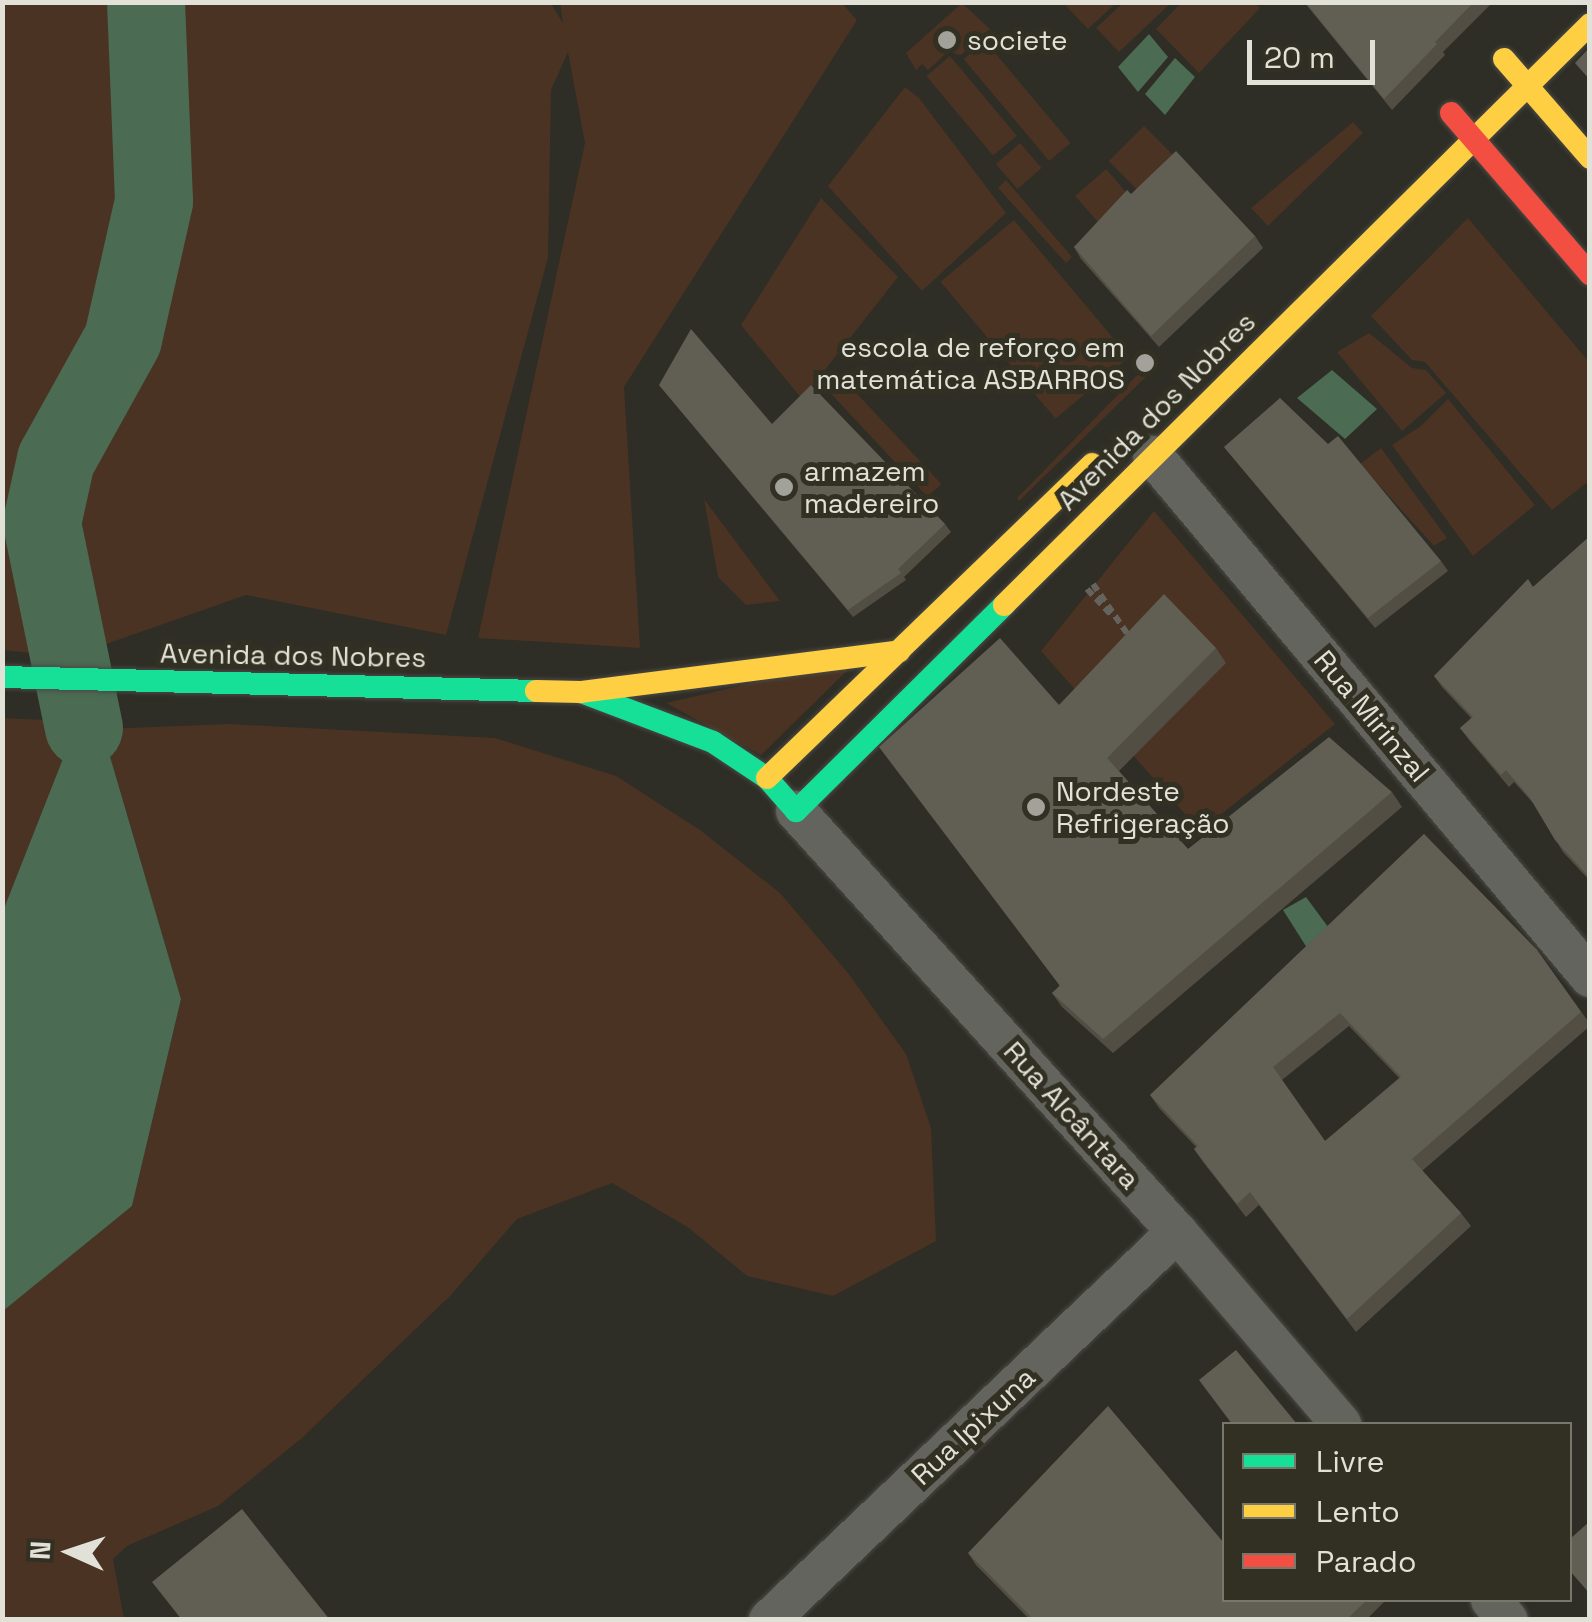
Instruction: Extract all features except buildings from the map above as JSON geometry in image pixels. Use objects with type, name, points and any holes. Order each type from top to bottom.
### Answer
[{"type":"main road","name":"Avenida dos Nobres","points":[[582,692],[678,725],[713,742],[767,778],[796,811],[1590,24]]},
{"type":"main road","points":[[1504,60],[1590,158]]},
{"type":"main road","points":[[1450,112],[1590,274]]},
{"type":"main road","name":"Avenida dos Nobres","points":[[767,778],[1112,444]]},
{"type":"main road","name":"Avenida dos Nobres","points":[[2,677],[582,692],[898,651]]},
{"type":"street","name":"Rua Mirinzal","points":[[1153,456],[1590,976]]},
{"type":"street","name":"Rua Alcântara","points":[[796,811],[1177,1232],[1340,1422]]},
{"type":"street","name":"Rua Ipixuna","points":[[769,1620],[1177,1232]]},
{"type":"path","points":[[1084,578],[1115,616],[1135,644],[1084,578]]},
{"type":"shaded area","points":[[550,2],[563,23],[560,3],[841,2],[857,20],[624,387],[640,648],[478,638],[585,143],[568,52],[551,90],[548,258],[446,635],[246,595],[69,657],[3,650],[3,3]]},
{"type":"shaded area","name":"societe","points":[[962,3],[990,29],[961,55],[948,52],[928,70],[922,64],[916,70],[906,53]]},
{"type":"shaded area","points":[[1063,3],[1116,3],[1088,29]]},
{"type":"shaded area","points":[[1123,3],[1171,3],[1119,52],[1096,28]]},
{"type":"shaded area","points":[[1181,3],[1256,3],[1260,8],[1199,73],[1156,29]]},
{"type":"shaded area","points":[[1149,34],[1168,57],[1138,92],[1118,67]]},
{"type":"shaded area","points":[[985,41],[1070,143],[1049,161],[964,59]]},
{"type":"shaded area","points":[[950,56],[1017,136],[993,156],[926,76]]},
{"type":"shaded area","points":[[1175,58],[1195,77],[1165,115],[1145,94]]},
{"type":"shaded area","points":[[905,87],[919,98],[1006,213],[922,291],[828,186]]},
{"type":"shaded area","points":[[1353,122],[1363,133],[1268,226],[1251,208]]},
{"type":"shaded area","points":[[1144,126],[1178,160],[1143,195],[1109,161]]},
{"type":"shaded area","points":[[1020,143],[1042,168],[1017,189],[996,164]]},
{"type":"shaded area","points":[[1106,169],[1131,198],[1100,225],[1075,196]]},
{"type":"shaded area","points":[[1006,180],[1072,257],[1066,263],[998,188]]},
{"type":"shaded area","points":[[821,198],[898,277],[802,399],[741,325]]},
{"type":"shaded area","points":[[1468,218],[1589,362],[1589,481],[1552,510],[1425,362],[1412,360],[1371,316]]},
{"type":"shaded area","points":[[1014,220],[1129,357],[1056,419],[940,282]]},
{"type":"shaded area","points":[[1369,333],[1412,368],[1426,370],[1446,393],[1402,431],[1337,352]]},
{"type":"shaded area","points":[[1146,366],[1153,370],[1019,501],[1017,498]]},
{"type":"shaded area","points":[[835,370],[941,484],[927,497],[821,383]]},
{"type":"shaded area","points":[[1332,370],[1377,409],[1345,439],[1297,398]]},
{"type":"shaded area","points":[[1448,399],[1535,505],[1473,556],[1392,445],[1421,426]]},
{"type":"shaded area","points":[[1381,448],[1447,538],[1434,546],[1360,464]]},
{"type":"shaded area","points":[[704,499],[780,601],[746,605],[718,577]]},
{"type":"shaded area","points":[[1154,511],[1335,724],[1200,831],[1041,651]]},
{"type":"shaded area","points":[[860,658],[761,755],[666,703]]},
{"type":"shaded area","points":[[3,718],[44,720],[75,728],[3,911]]},
{"type":"shaded area","points":[[229,724],[495,738],[616,776],[700,830],[780,893],[848,973],[906,1054],[931,1128],[936,1241],[833,1296],[747,1276],[689,1228],[612,1183],[517,1219],[451,1295],[302,1438],[218,1506],[127,1546],[113,1559],[124,1619],[3,1620],[3,1311],[132,1206],[181,999],[102,729]]},
{"type":"shaded area","points":[[75,728],[102,729],[181,999],[132,1206],[3,1311],[3,911]]},
{"type":"shaded area","points":[[1306,897],[1334,935],[1309,951],[1283,910]]},
{"type":"waterway","points":[[84,728],[42,523],[56,460],[123,339],[154,201],[146,2]]},
{"type":"traffic: fast","points":[[581,692],[713,742],[767,778],[796,811],[1004,605]]},
{"type":"traffic: fast","points":[[2,677],[536,691]]},
{"type":"traffic: slow","points":[[1004,605],[1590,24]]},
{"type":"traffic: slow","points":[[1504,59],[1590,158]]},
{"type":"traffic: slow","points":[[767,778],[1092,464]]},
{"type":"traffic: slow","points":[[536,691],[581,692],[899,651]]},
{"type":"traffic: jam","points":[[1451,113],[1590,274]]},
{"type":"place","name":"societe","points":[[947,40]]},
{"type":"place","name":"escola de reforço em matemática ASBARROS","points":[[1145,363]]},
{"type":"place","name":"armazem madereiro","points":[[784,487]]},
{"type":"place","name":"Nordeste Refrigeração","points":[[1036,807]]}]
